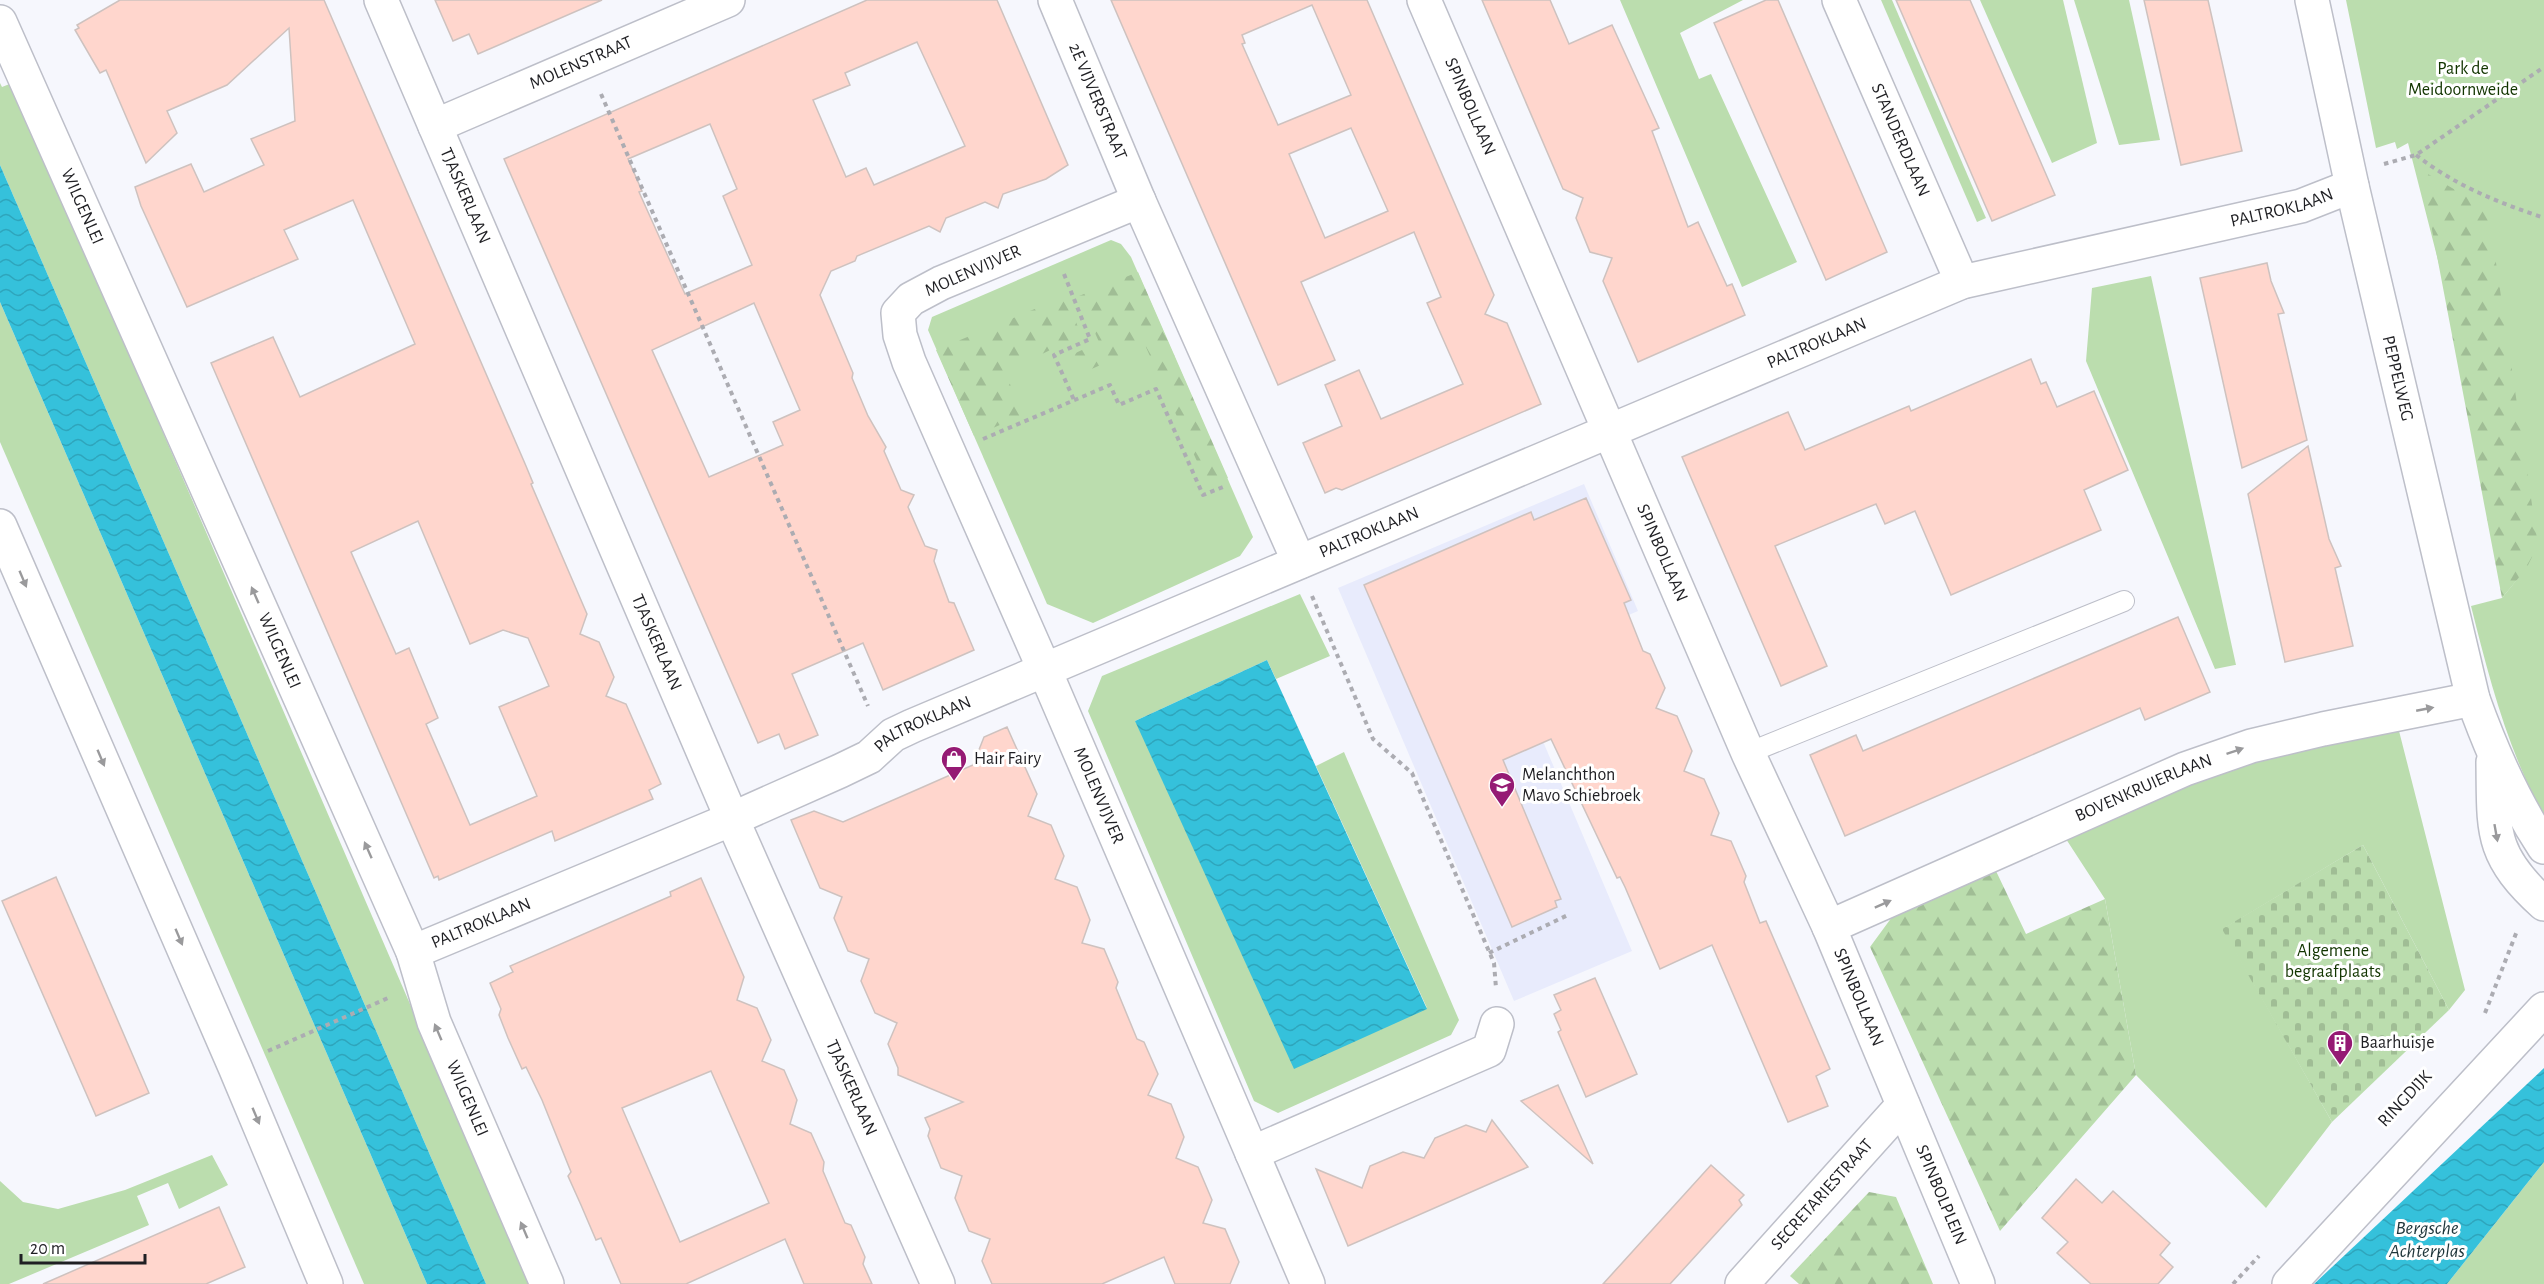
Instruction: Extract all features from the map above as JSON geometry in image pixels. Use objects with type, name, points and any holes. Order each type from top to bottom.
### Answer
[{"type":"street","name":"TJASKERLAAN","points":[[381,0],[732,819],[938,1284]]},
{"type":"street","name":"MOLENSTRAAT","points":[[435,126],[728,0]]},
{"type":"street","name":"2E VIJVERSTRAAT","points":[[1055,0],[1139,201]]},
{"type":"street","name":"SPINBOLLAAN","points":[[1424,0],[1748,753],[1829,927],[1903,1105]]},
{"type":"street","name":"STANDERDLAAN","points":[[1839,0],[1962,282]]},
{"type":"street","name":"PEPPELWEG","points":[[2312,0],[2352,186],[2473,699],[2493,754],[2525,818],[2544,847]]},
{"type":"street","name":"WILGENLEI","points":[[0,22],[413,952],[434,1022],[547,1284]]},
{"type":"street","name":"PALTROKLAAN","points":[[413,952],[732,819],[869,757],[893,735],[912,726],[1962,282],[2301,206],[2352,186]]},
{"type":"street","name":"MOLENVIJVER","points":[[1139,201],[941,283],[911,299],[897,313],[900,335],[909,362],[1045,671],[1308,1284]]},
{"type":"street","points":[[1139,201],[1299,562]]},
{"type":"street","points":[[0,526],[235,1067],[326,1284]]},
{"type":"street","name":"BOVENKRUIERLAAN","points":[[1829,927],[2196,765],[2251,746],[2473,699]]},
{"type":"street","name":"PEPPELWEG","points":[[2493,754],[2494,819],[2498,843],[2507,865],[2542,902]]},
{"type":"street","points":[[2289,1284],[2544,1009]]},
{"type":"street","points":[[1252,1153],[1489,1050],[1497,1023]]},
{"type":"street","name":"SECRETARIESTRAAT","points":[[1742,1284],[1903,1105]]},
{"type":"street","name":"SPINBOLPLEIN","points":[[1903,1105],[1978,1284]]},
{"type":"lane","points":[[1748,753],[2124,601]]},
{"type":"path","points":[[587,61],[884,744]]},
{"type":"path","points":[[2352,186],[2375,167],[2416,155],[2544,67]]},
{"type":"path","points":[[2416,155],[2442,175],[2503,204],[2544,218]]},
{"type":"path","points":[[1049,238],[1090,339],[1054,355],[1074,400]]},
{"type":"path","points":[[950,453],[1110,385],[1119,405],[1156,389],[1203,495],[1259,471]]},
{"type":"path","points":[[1299,562],[1372,739],[1412,773],[1494,963],[1497,1023]]},
{"type":"path","points":[[2478,1022],[2486,1013],[2521,920],[2542,902]]},
{"type":"path","points":[[1489,953],[1570,914]]},
{"type":"path","points":[[293,1039],[391,997]]},
{"type":"path","points":[[2233,1284],[2266,1249]]},
{"type":"shaded area","name":"Melanchthon Mavo Schiebroek","points":[[1584,484],[1638,611],[1511,666],[1632,951],[1514,1001],[1338,588]]},
{"type":"green space","points":[[1620,0],[1743,0],[1680,33],[1699,79],[1711,74],[1797,262],[1742,287]]},
{"type":"green space","points":[[1881,0],[1892,0],[1986,218],[1977,222]]},
{"type":"green space","points":[[1980,0],[2063,0],[2097,143],[2052,163]]},
{"type":"green space","points":[[2074,0],[2129,0],[2160,140],[2119,145]]},
{"type":"green space","name":"Park de Meidoornweide","points":[[2346,0],[2544,0],[2544,816],[2510,740],[2471,606],[2502,598],[2519,577],[2408,143],[2397,149],[2395,142],[2376,148]]},
{"type":"green space","points":[[0,83],[2,87],[12,83],[531,1284],[486,1284],[0,165]]},
{"type":"green space","points":[[2416,167],[2488,209],[2538,545],[2526,569],[2502,598],[2429,214]]},
{"type":"green space","points":[[1111,240],[1121,244],[1131,257],[1253,537],[1240,556],[1093,623],[1047,604],[928,330],[932,317]]},
{"type":"green space","points":[[1138,272],[1228,478],[1208,486],[1145,345],[1076,376],[1067,357],[1099,342],[1079,296]]},
{"type":"green space","points":[[2151,276],[2236,665],[2215,669],[2086,361],[2092,288]]},
{"type":"green space","points":[[1066,296],[1081,335],[1040,355],[1038,350],[1002,365],[1023,415],[974,436],[936,350]]},
{"type":"green space","points":[[0,302],[427,1284],[364,1284],[0,442]]},
{"type":"green space","points":[[1300,594],[1330,656],[1276,679],[1267,660],[1135,721],[1427,1008],[1316,766],[1344,752],[1459,1020],[1451,1035],[1278,1113],[1254,1101],[1088,711],[1102,676]]},
{"type":"green space","points":[[2398,727],[2465,990],[2449,1010],[2363,845],[2223,929],[2332,1122],[2266,1208],[2136,1075],[2105,899],[2066,839],[2216,772],[2273,756]]},
{"type":"green space","name":"Algemene begraafplaats","points":[[2363,845],[2449,1010],[2332,1122],[2222,929]]},
{"type":"green space","points":[[1996,871],[2026,934],[2105,899],[2136,1075],[2000,1231],[1870,947],[1892,917]]},
{"type":"green space","points":[[212,1155],[228,1185],[179,1209],[168,1183],[137,1196],[149,1225],[9,1284],[0,1284],[0,1181],[23,1202],[58,1209],[125,1190]]},
{"type":"green space","points":[[2544,1162],[2544,1284],[2447,1284]]},
{"type":"green space","points":[[1869,1192],[1896,1197],[1933,1284],[1799,1284],[1790,1276]]},
{"type":"water","points":[[0,165],[486,1284],[427,1284],[0,302]]},
{"type":"water","points":[[1267,660],[1427,1009],[1294,1069],[1135,721]]},
{"type":"water","name":"Bergsche Achterplas","points":[[2544,1068],[2544,1162],[2447,1284],[2314,1284]]},
{"type":"building","points":[[120,0],[324,0],[526,466],[533,483],[531,484],[587,614],[580,634],[599,642],[614,677],[606,696],[626,704],[661,784],[649,790],[653,799],[555,841],[552,831],[439,880],[438,876],[434,878],[211,363],[273,337],[300,397],[415,344],[353,200],[284,230],[298,259],[187,307],[141,206],[135,187],[191,164],[204,192],[264,165],[251,139],[295,121],[289,28],[227,85],[167,111],[177,133],[146,163],[106,70],[100,73],[75,30],[79,28],[77,25]],"holes":[[[418,521],[470,644],[503,630],[528,638],[549,686],[499,707],[537,796],[470,825],[426,724],[438,718],[409,648],[396,654],[351,552]]]},
{"type":"building","points":[[435,0],[602,0],[478,54],[469,34],[453,41]]},
{"type":"building","points":[[867,0],[997,0],[1068,165],[1046,179],[1003,194],[998,208],[985,202],[946,218],[940,232],[929,226],[857,256],[855,261],[831,271],[820,295],[853,373],[852,378],[868,416],[886,447],[884,451],[901,490],[914,495],[908,507],[925,546],[937,550],[934,561],[949,602],[954,603],[974,650],[883,690],[863,643],[792,674],[818,735],[785,749],[779,734],[758,743],[504,159]],"holes":[[[917,42],[965,146],[874,185],[866,168],[846,177],[813,100],[850,85],[845,73]],[[710,124],[737,189],[723,196],[752,265],[685,294],[639,192],[642,191],[628,159]],[[754,303],[800,410],[773,422],[783,445],[709,477],[652,350]]]},
{"type":"building","points":[[1111,0],[1367,0],[1494,295],[1485,314],[1507,323],[1541,404],[1342,490],[1336,488],[1325,493],[1303,443],[1342,426],[1325,385],[1359,370],[1381,419],[1463,384],[1427,303],[1441,297],[1414,232],[1301,282],[1335,360],[1278,385]],"holes":[[[1312,5],[1351,95],[1278,125],[1242,44],[1245,43],[1242,35]],[[1351,128],[1388,211],[1325,238],[1289,154]]]},
{"type":"building","points":[[1482,0],[1550,0],[1569,44],[1612,25],[1659,128],[1652,131],[1688,227],[1698,222],[1727,286],[1732,284],[1745,315],[1638,362],[1603,281],[1612,258],[1590,252],[1576,218],[1583,198],[1563,189]]},
{"type":"building","points":[[1766,0],[1778,0],[1887,252],[1826,280],[1714,23]]},
{"type":"building","points":[[1896,0],[1970,0],[2055,195],[1992,221]]},
{"type":"building","points":[[2144,0],[2208,0],[2242,151],[2181,165]]},
{"type":"building","points":[[2267,263],[2271,281],[2284,313],[2278,314],[2307,440],[2242,468],[2200,278]]},
{"type":"building","points":[[2031,359],[2041,384],[2046,382],[2057,407],[2094,391],[2128,470],[2084,490],[2101,530],[1951,595],[1915,511],[1885,524],[1876,504],[1775,546],[1827,666],[1781,686],[1682,457],[1788,412],[1805,450],[1909,406],[1911,411]]},
{"type":"building","points":[[2308,446],[2329,539],[2341,566],[2335,568],[2353,646],[2285,662],[2248,494]]},
{"type":"building","points":[[1586,498],[1631,600],[1624,603],[1643,651],[1650,654],[1665,688],[1656,708],[1677,716],[1692,751],[1684,771],[1704,779],[1719,813],[1711,835],[1731,841],[1746,876],[1744,882],[1760,923],[1766,921],[1830,1069],[1816,1076],[1828,1106],[1788,1122],[1712,945],[1660,969],[1625,887],[1620,877],[1617,878],[1551,739],[1503,760],[1561,899],[1555,901],[1557,907],[1512,927],[1364,585],[1531,512],[1534,520]]},
{"type":"building","points":[[2178,617],[2210,692],[2145,720],[2140,708],[1845,836],[1810,755],[1856,735],[1863,751]]},
{"type":"building","points":[[1007,727],[1037,794],[1028,816],[1051,825],[1064,856],[1055,879],[1077,887],[1090,920],[1082,943],[1104,949],[1118,982],[1116,988],[1137,1039],[1144,1042],[1158,1074],[1148,1095],[1171,1104],[1184,1137],[1176,1158],[1198,1167],[1212,1200],[1203,1223],[1225,1229],[1239,1262],[1230,1284],[1175,1284],[1164,1257],[1102,1284],[992,1284],[982,1261],[990,1239],[969,1231],[955,1198],[962,1176],[941,1168],[928,1136],[930,1129],[925,1118],[963,1102],[898,1075],[898,1068],[888,1044],[897,1023],[875,1013],[861,981],[869,959],[848,951],[834,918],[842,897],[820,888],[791,820],[814,811],[843,822],[973,765],[984,737]]},
{"type":"building","points":[[56,877],[149,1093],[96,1116],[2,901]]},
{"type":"building","points":[[701,878],[744,977],[737,1000],[757,1008],[771,1040],[762,1061],[784,1070],[797,1100],[790,1124],[811,1133],[824,1162],[823,1171],[845,1223],[851,1225],[865,1257],[863,1264],[872,1284],[804,1284],[785,1239],[686,1284],[621,1284],[601,1238],[596,1240],[568,1176],[571,1172],[542,1100],[526,1067],[522,1069],[508,1038],[499,1015],[501,1009],[490,983],[513,972],[510,966],[671,896],[670,892]],"holes":[[[711,1071],[769,1203],[680,1242],[622,1108]]]},
{"type":"building","points":[[1595,978],[1637,1074],[1586,1097],[1558,1032],[1561,1030],[1554,1014],[1561,1010],[1554,995]]},
{"type":"building","points":[[1558,1085],[1593,1164],[1521,1101]]},
{"type":"building","points":[[1492,1120],[1528,1167],[1348,1246],[1316,1169],[1362,1188],[1370,1166],[1403,1152],[1424,1158],[1435,1138],[1466,1125],[1486,1132]]},
{"type":"building","points":[[1711,1165],[1744,1195],[1739,1200],[1742,1205],[1670,1284],[1603,1284]]},
{"type":"building","points":[[2076,1179],[2102,1203],[2113,1191],[2170,1243],[2160,1255],[2173,1267],[2158,1284],[2091,1284],[2057,1253],[2068,1242],[2042,1218]]},
{"type":"building","points":[[219,1207],[245,1267],[206,1284],[43,1284]]},
{"type":"place","name":"Hair Fairy","points":[[954,782]]},
{"type":"place","name":"Melanchthon Mavo Schiebroek","points":[[1502,808]]},
{"type":"place","name":"Baarhuisje","points":[[2340,1066]]}]
